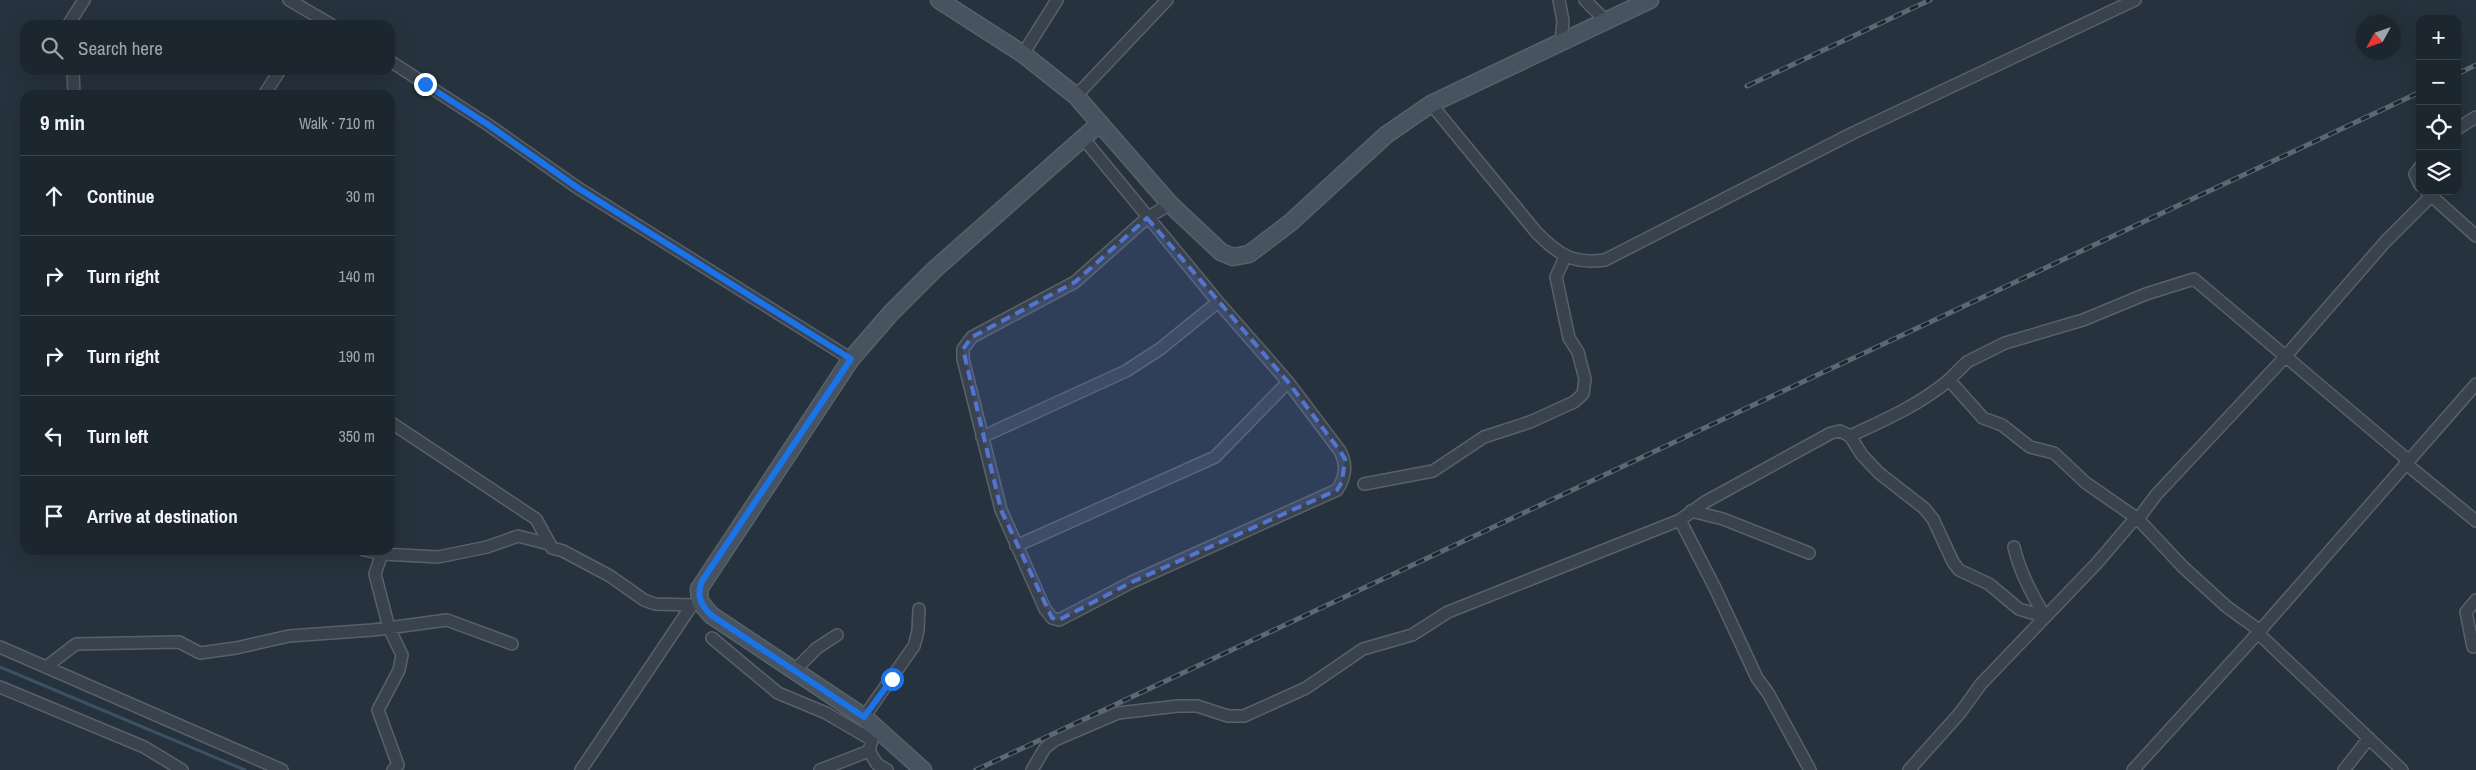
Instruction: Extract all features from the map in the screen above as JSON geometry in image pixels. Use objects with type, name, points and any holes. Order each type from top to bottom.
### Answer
[{"type":"street","points":[[71,20],[84,0]]},
{"type":"street","points":[[289,0],[313,20]]},
{"type":"street","points":[[1023,54],[1057,0]]},
{"type":"street","points":[[1076,96],[1167,0]]},
{"type":"street","points":[[1559,0],[1563,21],[1561,42]]},
{"type":"street","points":[[1585,0],[1606,21]]},
{"type":"street","points":[[947,2],[1023,54],[1076,96],[1170,204],[1221,252],[1233,257],[1248,254],[1290,222],[1386,135],[1431,104],[1650,0]]},
{"type":"street","points":[[1431,104],[1553,249],[1565,257],[1591,262],[1605,260],[1853,133],[2135,0]]},
{"type":"street","points":[[395,64],[487,124],[578,188],[851,359]]},
{"type":"street","points":[[73,75],[74,90]]},
{"type":"street","points":[[267,90],[277,75]]},
{"type":"street","points":[[2461,126],[2476,116]]},
{"type":"street","points":[[581,770],[696,604],[702,581],[851,359],[890,313],[934,270],[1100,123]]},
{"type":"street","points":[[1083,138],[1147,218],[1288,382],[1340,450],[1345,460],[1342,482],[1337,490],[1132,582],[1059,620],[1052,618],[1045,609],[1001,510],[963,359],[963,349],[972,337],[1075,282],[1147,218],[1170,204]]},
{"type":"street","points":[[1909,770],[1960,713],[1981,684],[2097,563],[2132,522],[2138,519],[2156,495],[2286,356],[2427,195]]},
{"type":"street","points":[[2429,195],[2476,236]]},
{"type":"street","points":[[1364,484],[1433,471],[1484,437],[1530,422],[1574,402],[1583,394],[1585,380],[1578,352],[1568,338],[1556,277],[1565,257]]},
{"type":"street","points":[[1850,436],[1899,414],[1933,394],[1967,362],[2005,343],[2083,320],[2146,294],[2194,279],[2476,521]]},
{"type":"street","points":[[982,437],[1126,371],[1160,349],[1218,302]]},
{"type":"street","points":[[1949,380],[1983,418],[2002,424],[2030,448],[2054,453],[2086,483],[2138,519],[2183,567],[2258,632],[2402,770]]},
{"type":"street","points":[[1016,546],[1215,457],[1288,382]]},
{"type":"street","points":[[2133,770],[2353,526],[2407,461],[2476,384]]},
{"type":"street","points":[[395,425],[536,519],[552,548],[563,551],[610,576],[644,600],[655,604],[696,604],[864,717],[923,770]]},
{"type":"street","points":[[1032,770],[1045,748],[1055,740],[1118,713],[1197,706],[1228,716],[1244,716],[1306,688],[1363,649],[1412,635],[1448,612],[1680,520],[1691,511],[1831,434],[1840,431],[1850,436],[1879,473],[1924,508],[1933,519],[1953,562],[1959,570],[1989,584],[2019,609],[2045,616]]},
{"type":"street","points":[[1691,511],[1723,519],[1810,554]]},
{"type":"street","points":[[1680,520],[1715,588],[1757,678],[1768,693],[1810,770]]},
{"type":"street","points":[[395,553],[438,557],[487,547],[518,536],[549,544]]},
{"type":"street","points":[[2014,548],[2018,564],[2030,591],[2045,616]]},
{"type":"street","points":[[382,555],[375,574],[389,628],[402,655],[399,670],[378,710],[396,754],[398,764],[393,770]]},
{"type":"street","points":[[2473,647],[2466,612],[2476,600]]},
{"type":"street","points":[[864,717],[914,646],[918,631],[919,609]]},
{"type":"street","points":[[46,667],[76,644],[179,642],[200,653],[236,648],[288,636],[389,628],[447,620],[512,644]]},
{"type":"street","points":[[795,670],[817,648],[837,635]]},
{"type":"street","points":[[712,638],[778,693],[826,714],[872,740],[869,751],[876,764],[887,770]]},
{"type":"street","points":[[0,647],[282,770]]},
{"type":"street","points":[[0,687],[144,747],[182,770]]},
{"type":"street","points":[[2344,770],[2369,738]]},
{"type":"street","points":[[820,770],[869,751]]},
{"type":"highlighted area","points":[[1147,218],[1288,382],[1340,451],[1345,459],[1342,482],[1337,490],[1132,582],[1059,620],[1052,618],[1001,510],[963,349],[972,337],[1075,282]]},
{"type":"waterway","points":[[0,667],[245,770]]},
{"type":"railway","points":[[1747,86],[1930,0]]},
{"type":"railway","points":[[2461,72],[2476,65]]},
{"type":"railway","points":[[976,770],[2416,94]]},
{"type":"route","points":[[425,84],[487,124],[578,188],[851,359],[702,581],[699,595],[700,602],[711,615],[864,717],[892,679]]}]
